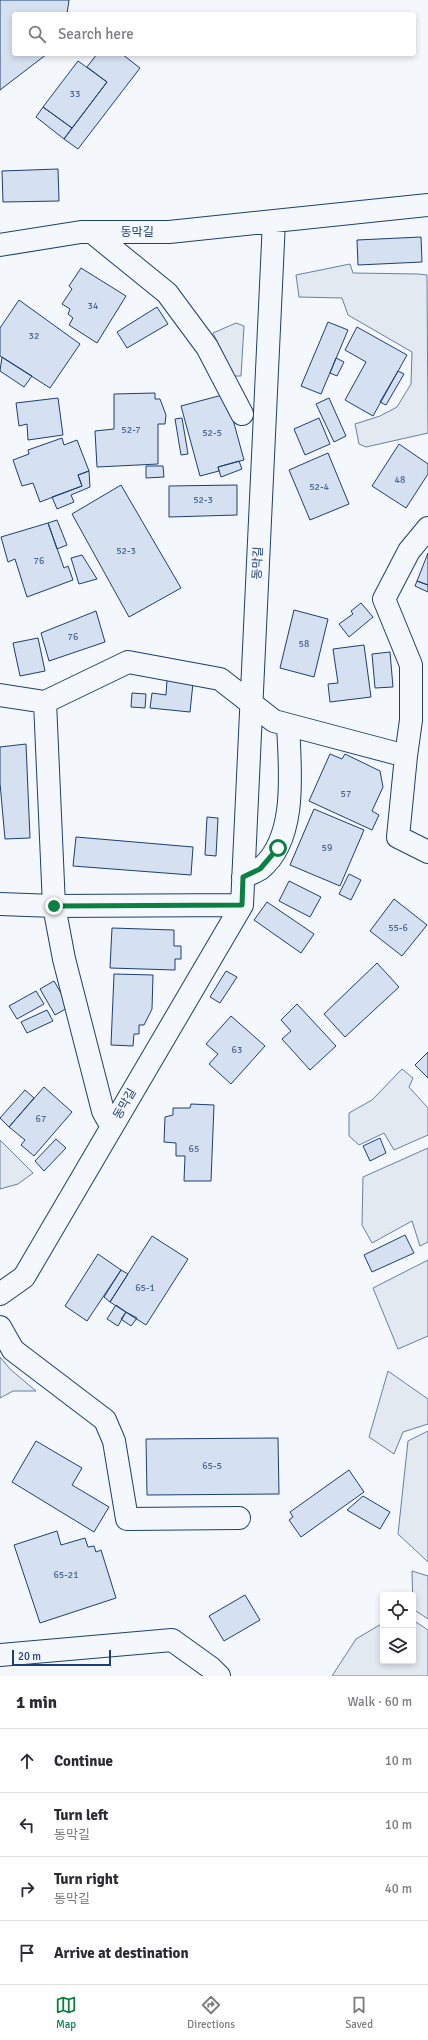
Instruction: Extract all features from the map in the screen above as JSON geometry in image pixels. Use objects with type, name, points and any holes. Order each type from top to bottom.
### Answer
[{"type":"street","name":"동막길","points":[[0,245],[81,232],[168,232],[428,205]]},
{"type":"street","name":"동막길","points":[[0,1294],[24,1277],[242,905],[274,221]]},
{"type":"street","points":[[93,233],[167,293],[207,347],[242,414]]},
{"type":"street","points":[[428,528],[409,551],[384,599],[411,665],[411,720],[398,837],[428,852]]},
{"type":"street","points":[[0,695],[45,702],[128,662],[220,679],[251,703],[281,723],[406,756]]},
{"type":"street","points":[[45,702],[54,906],[64,958],[103,1111],[112,1127]]},
{"type":"street","points":[[243,877],[260,869],[278,848],[285,827],[290,785],[281,723]]},
{"type":"street","points":[[0,904],[54,906],[242,905]]},
{"type":"street","points":[[0,1327],[12,1350],[104,1420],[114,1441],[127,1520],[239,1518]]},
{"type":"street","points":[[0,1655],[172,1640],[211,1668],[219,1676]]},
{"type":"shaded area","points":[[350,264],[353,273],[427,275],[428,433],[366,447],[359,444],[355,424],[380,416],[397,407],[411,384],[412,352],[348,315],[342,298],[299,297],[296,275]]},
{"type":"shaded area","points":[[236,323],[244,326],[241,376],[234,376],[213,333]]},
{"type":"shaded area","points":[[402,1069],[413,1078],[409,1087],[428,1108],[428,1135],[394,1150],[384,1133],[359,1145],[349,1136],[349,1113],[372,1100]]},
{"type":"shaded area","points":[[0,1140],[33,1173],[18,1184],[0,1189]]},
{"type":"shaded area","points":[[428,1148],[428,1242],[420,1246],[412,1221],[372,1243],[362,1225],[363,1177]]},
{"type":"shaded area","points":[[428,1260],[428,1336],[398,1349],[373,1288]]},
{"type":"shaded area","points":[[0,1357],[10,1369],[36,1391],[13,1391],[0,1398]]},
{"type":"shaded area","points":[[388,1371],[428,1399],[428,1424],[403,1432],[394,1454],[369,1437]]},
{"type":"shaded area","points":[[428,1431],[428,1562],[398,1534],[408,1441]]},
{"type":"shaded area","points":[[412,1571],[428,1576],[428,1619],[416,1611],[416,1592],[413,1592]]},
{"type":"shaded area","points":[[416,1622],[428,1630],[428,1676],[332,1676],[356,1639],[380,1625],[380,1664],[416,1664]]},
{"type":"building","points":[[0,0],[69,0],[67,12],[12,12],[12,56],[44,56],[0,90]]},
{"type":"building","points":[[95,56],[125,56],[140,68],[78,149],[64,139],[107,82],[87,67]]},
{"type":"building","points":[[78,61],[107,82],[72,128],[43,107]]},
{"type":"building","points":[[43,107],[72,128],[64,139],[36,117]]},
{"type":"building","points":[[58,169],[59,201],[3,202],[2,171]]},
{"type":"building","points":[[421,237],[422,262],[358,265],[357,240]]},
{"type":"building","points":[[81,268],[126,296],[97,343],[69,325],[73,318],[68,314],[70,309],[62,304],[72,289],[69,286]]},
{"type":"building","points":[[19,300],[80,344],[50,388],[0,356],[0,328]]},
{"type":"building","points":[[157,307],[168,324],[127,348],[117,332]]},
{"type":"building","points":[[328,322],[348,330],[321,394],[301,386]]},
{"type":"building","points":[[357,327],[407,355],[373,416],[345,400],[366,362],[345,350]]},
{"type":"building","points":[[2,357],[32,376],[24,387],[0,371]]},
{"type":"building","points":[[336,358],[344,362],[337,376],[330,373]]},
{"type":"building","points":[[398,371],[404,374],[386,405],[380,402]]},
{"type":"building","points":[[155,393],[155,399],[160,399],[166,415],[165,424],[158,424],[158,464],[97,467],[95,431],[114,429],[114,394]]},
{"type":"building","points":[[226,394],[244,460],[218,467],[219,471],[200,476],[181,406]]},
{"type":"building","points":[[58,398],[63,435],[28,440],[27,424],[19,426],[16,403]]},
{"type":"building","points":[[329,398],[346,436],[334,442],[316,404]]},
{"type":"building","points":[[182,418],[188,454],[181,455],[175,419]]},
{"type":"building","points":[[319,418],[330,444],[305,455],[294,429]]},
{"type":"building","points":[[62,438],[64,445],[77,440],[89,471],[78,475],[82,486],[40,502],[33,483],[22,486],[13,460],[29,454],[28,450]]},
{"type":"building","points":[[399,444],[428,464],[428,474],[406,508],[372,486]]},
{"type":"building","points":[[328,453],[349,504],[310,520],[289,470]]},
{"type":"building","points":[[239,461],[242,469],[221,477],[218,467]]},
{"type":"building","points":[[146,466],[163,466],[164,477],[146,478]]},
{"type":"building","points":[[89,471],[90,487],[71,495],[74,502],[57,509],[52,497],[82,486],[78,475]]},
{"type":"building","points":[[121,485],[181,588],[129,617],[72,514]]},
{"type":"building","points":[[237,485],[237,515],[169,517],[169,486]]},
{"type":"building","points":[[57,520],[67,545],[57,549],[48,523]]},
{"type":"building","points":[[48,523],[64,568],[68,566],[73,580],[27,597],[15,559],[8,562],[1,537]]},
{"type":"building","points":[[428,553],[428,585],[417,581]]},
{"type":"building","points":[[82,555],[97,579],[79,584],[71,558]]},
{"type":"building","points":[[417,581],[428,585],[428,592],[415,586]]},
{"type":"building","points":[[361,603],[373,617],[349,637],[339,624],[353,614],[351,611]]},
{"type":"building","points":[[294,610],[328,619],[314,677],[280,668]]},
{"type":"building","points":[[96,611],[105,642],[49,661],[41,633]]},
{"type":"building","points":[[38,638],[45,671],[20,676],[13,643]]},
{"type":"building","points":[[364,645],[371,697],[330,702],[328,684],[338,683],[333,649]]},
{"type":"building","points":[[390,652],[393,687],[375,688],[372,654]]},
{"type":"building","points":[[167,680],[193,683],[190,712],[150,708],[152,693],[166,695]]},
{"type":"building","points":[[132,693],[146,694],[145,708],[131,707]]},
{"type":"building","points":[[26,744],[30,838],[5,839],[0,783],[0,747]]},
{"type":"building","points":[[330,754],[342,759],[345,754],[380,771],[383,787],[372,811],[379,815],[372,830],[309,801]]},
{"type":"building","points":[[314,809],[364,830],[340,886],[290,865]]},
{"type":"building","points":[[207,817],[218,818],[216,856],[205,855]]},
{"type":"building","points":[[76,837],[193,847],[191,875],[73,866]]},
{"type":"building","points":[[349,874],[361,880],[351,900],[339,894]]},
{"type":"building","points":[[289,881],[321,897],[310,917],[279,901]]},
{"type":"building","points":[[394,899],[427,925],[402,956],[370,931]]},
{"type":"building","points":[[267,902],[314,934],[301,953],[254,920]]},
{"type":"building","points":[[112,928],[174,930],[174,946],[181,946],[181,959],[175,959],[175,970],[110,968]]},
{"type":"building","points":[[377,963],[399,987],[345,1037],[324,1014]]},
{"type":"building","points":[[226,971],[237,977],[220,1003],[210,997]]},
{"type":"building","points":[[114,974],[153,975],[152,1009],[144,1025],[139,1025],[139,1034],[134,1034],[133,1046],[111,1045]]},
{"type":"building","points":[[54,981],[69,1007],[55,1015],[40,989]]},
{"type":"building","points":[[36,991],[44,1004],[17,1019],[9,1006]]},
{"type":"building","points":[[297,1004],[336,1046],[310,1070],[282,1039],[291,1031],[281,1020]]},
{"type":"building","points":[[47,1010],[53,1021],[27,1033],[21,1022]]},
{"type":"building","points":[[231,1016],[265,1046],[231,1084],[209,1064],[218,1054],[206,1044]]},
{"type":"building","points":[[428,1052],[428,1078],[415,1065]]},
{"type":"building","points":[[44,1087],[72,1112],[34,1156],[21,1145],[25,1140],[9,1127]]},
{"type":"building","points":[[25,1090],[34,1098],[9,1127],[0,1118]]},
{"type":"building","points":[[191,1104],[214,1105],[211,1181],[184,1181],[185,1156],[176,1156],[176,1143],[164,1142],[165,1117],[173,1115],[173,1108],[190,1108]]},
{"type":"building","points":[[380,1138],[386,1153],[370,1161],[363,1146]]},
{"type":"building","points":[[56,1139],[66,1148],[44,1171],[35,1161]]},
{"type":"building","points":[[405,1235],[414,1253],[372,1272],[364,1255]]},
{"type":"building","points":[[152,1236],[188,1259],[146,1325],[110,1302]]},
{"type":"building","points":[[98,1254],[121,1270],[87,1321],[65,1306]]},
{"type":"building","points":[[121,1270],[128,1274],[110,1302],[104,1297]]},
{"type":"building","points":[[116,1305],[126,1312],[118,1326],[107,1319]]},
{"type":"building","points":[[126,1312],[137,1318],[131,1326],[121,1319]]},
{"type":"building","points":[[278,1438],[279,1494],[147,1495],[146,1439]]},
{"type":"building","points":[[36,1441],[82,1468],[72,1485],[109,1507],[94,1532],[12,1482]]},
{"type":"building","points":[[349,1470],[364,1492],[301,1537],[289,1520],[293,1517],[290,1512]]},
{"type":"building","points":[[363,1496],[390,1512],[380,1529],[347,1510]]},
{"type":"building","points":[[57,1531],[61,1545],[85,1538],[88,1547],[94,1546],[96,1552],[101,1550],[116,1598],[40,1623],[14,1545]]},
{"type":"building","points":[[245,1595],[260,1620],[224,1641],[209,1616]]},
{"type":"route","points":[[54,906],[242,905],[243,877],[260,869],[278,848]]}]
